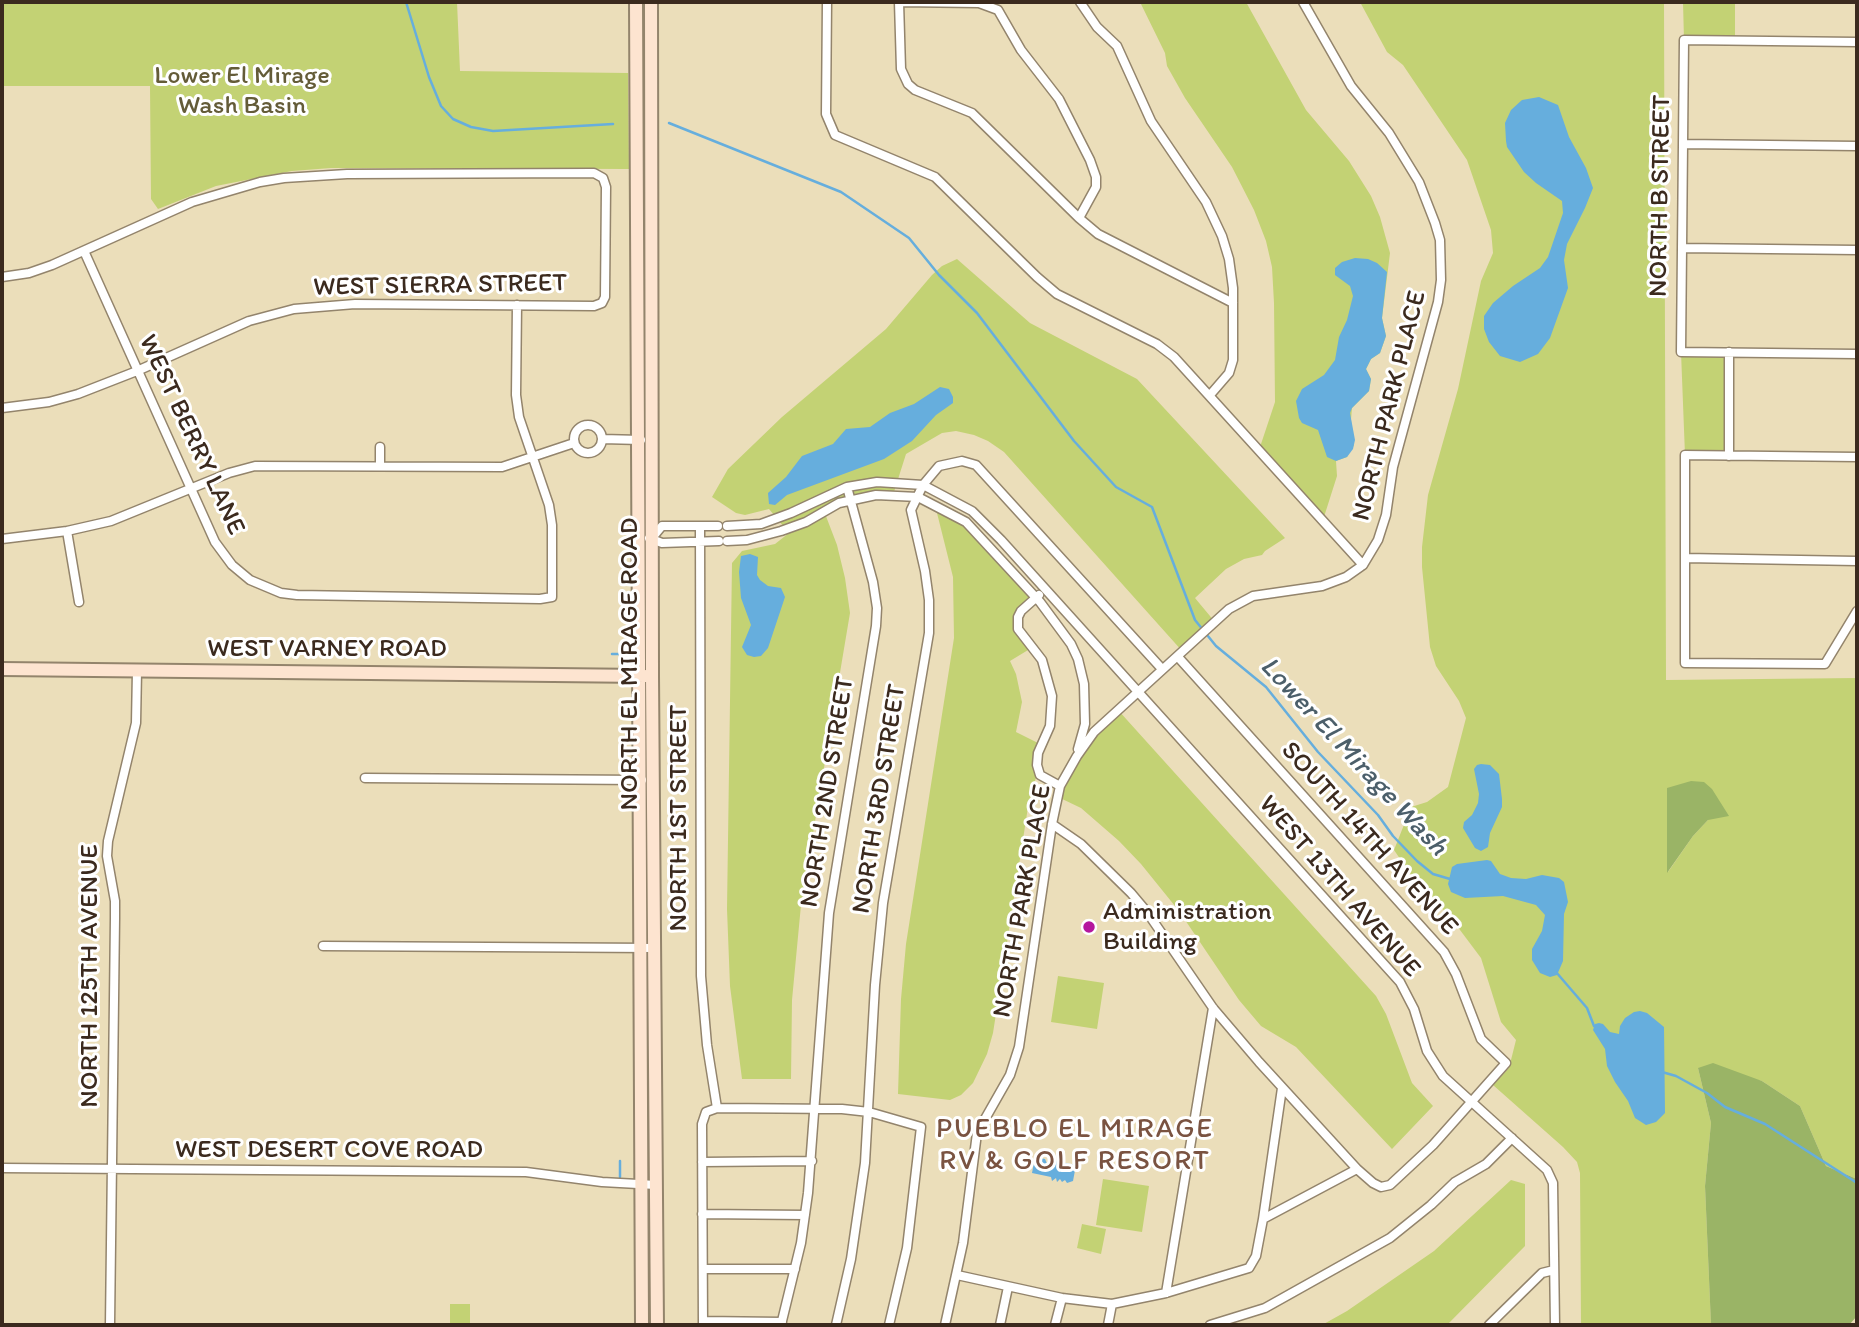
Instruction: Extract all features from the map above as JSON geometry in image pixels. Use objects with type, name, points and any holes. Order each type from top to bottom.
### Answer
[{"type":"main road","name":"NORTH EL MIRAGE ROAD","points":[[636,2],[642,1325]]},
{"type":"main road","name":"NORTH EL MIRAGE ROAD","points":[[651,2],[657,1325]]},
{"type":"main road","name":"WEST VARNEY ROAD","points":[[2,669],[652,676]]},
{"type":"street","points":[[827,2],[826,114],[835,135],[935,177],[1057,294],[1157,344],[1210,395],[1363,565]]},
{"type":"street","points":[[1079,218],[1096,187],[1096,177],[1090,160],[1059,99],[1021,50],[998,10],[979,2],[899,2],[901,69],[908,84],[915,90],[972,113],[1079,218],[1098,234],[1233,303]]},
{"type":"street","points":[[1080,2],[1097,27],[1117,46],[1152,121],[1206,202],[1229,259],[1233,303],[1233,360],[1229,373],[1210,395]]},
{"type":"street","name":"NORTH PARK PLACE","points":[[957,1275],[976,1133],[1016,1060],[1052,824],[1060,786],[1077,755],[1094,732],[1241,601],[1271,593],[1335,583],[1363,565],[1378,540],[1386,515],[1394,467],[1438,302],[1441,280],[1440,240],[1419,182],[1389,133],[1351,86],[1303,2]]},
{"type":"street","name":"NORTH B STREET","points":[[1729,352],[1681,352],[1684,40],[1857,42]]},
{"type":"street","points":[[1683,144],[1857,146]]},
{"type":"street","name":"WEST SIERRA STREET","points":[[2,408],[59,400],[138,371],[237,326],[294,309],[355,304],[594,306],[603,303],[606,187],[603,178],[594,173],[347,174],[284,178],[192,201],[84,251]]},
{"type":"street","points":[[1682,248],[1857,250]]},
{"type":"street","points":[[2,277],[29,273],[84,251]]},
{"type":"street","name":"WEST BERRY LANE","points":[[84,251],[215,542],[232,565],[250,580],[281,593],[310,596],[552,597],[552,525],[549,505],[534,458]]},
{"type":"street","points":[[517,306],[516,395],[519,417],[534,458]]},
{"type":"street","points":[[1729,456],[1729,352],[1857,354]]},
{"type":"street","points":[[588,425],[600,431],[602,439],[598,448],[590,453],[580,451],[574,443],[576,430],[588,425]]},
{"type":"street","points":[[602,439],[651,440]]},
{"type":"street","points":[[2,539],[66,531],[111,521],[193,490],[229,473],[255,466],[502,467],[574,443]]},
{"type":"street","points":[[380,447],[380,466]]},
{"type":"street","points":[[1857,457],[1685,455],[1685,663],[1825,664],[1857,611]]},
{"type":"street","points":[[918,497],[923,485],[939,466],[962,461],[976,465],[1162,669]]},
{"type":"street","points":[[652,538],[662,526],[761,524],[847,487],[877,482],[923,485]]},
{"type":"street","name":"WEST 13TH AVENUE","points":[[923,485],[972,511],[1002,540],[1400,982],[1414,1009],[1427,1051],[1436,1069],[1552,1177],[1554,1269]]},
{"type":"street","name":"NORTH 2ND STREET","points":[[782,1324],[805,1215],[812,1161],[829,913],[876,626],[877,608],[873,582],[847,487]]},
{"type":"street","points":[[637,538],[652,538],[662,543],[699,544],[747,540],[781,531],[839,503],[876,495],[918,497],[965,522],[1037,598],[1071,644],[1083,677],[1085,724],[1077,755]]},
{"type":"street","name":"NORTH 3RD STREET","points":[[836,1325],[860,1205],[883,903],[929,633],[928,590],[911,510],[918,497]]},
{"type":"street","name":"NORTH 1ST STREET","points":[[700,526],[701,976],[707,1045],[717,1108]]},
{"type":"street","points":[[66,531],[79,602]]},
{"type":"street","points":[[1685,558],[1857,561]]},
{"type":"street","points":[[1045,589],[1021,611],[1018,629],[1042,660],[1052,696],[1050,726],[1038,753],[1037,765],[1041,775],[1060,786]]},
{"type":"street","name":"SOUTH 14TH AVENUE","points":[[1178,657],[1444,952],[1456,974],[1480,1039],[1506,1063],[1472,1104]]},
{"type":"street","name":"NORTH 125TH AVENUE","points":[[110,1325],[116,918],[107,856],[108,841],[136,723],[137,671]]},
{"type":"street","points":[[365,778],[653,780]]},
{"type":"street","points":[[1052,824],[1081,844],[1131,892],[1213,1008],[1282,1088],[1373,1183],[1381,1187],[1390,1185],[1472,1104]]},
{"type":"street","points":[[323,946],[654,948]]},
{"type":"street","points":[[1166,1293],[1213,1008]]},
{"type":"street","points":[[945,1325],[957,1275],[1062,1298],[1112,1304],[1166,1293],[1249,1268],[1256,1256],[1263,1219],[1282,1088]]},
{"type":"street","points":[[782,1324],[703,1323],[703,1115],[710,1109],[815,1108],[869,1112],[921,1127],[907,1248],[889,1325]]},
{"type":"street","points":[[1210,1325],[1265,1308],[1390,1238],[1455,1182],[1486,1164],[1512,1138]]},
{"type":"street","points":[[702,1162],[812,1161]]},
{"type":"street","name":"WEST DESERT COVE ROAD","points":[[2,1168],[526,1172],[602,1182],[656,1185]]},
{"type":"street","points":[[1263,1219],[1357,1169]]},
{"type":"street","points":[[702,1214],[805,1215]]},
{"type":"street","points":[[703,1269],[795,1269]]},
{"type":"street","points":[[1489,1325],[1542,1273],[1554,1269],[1555,1325]]},
{"type":"street","points":[[1000,1325],[1009,1287]]},
{"type":"street","points":[[1055,1325],[1062,1298]]},
{"type":"street","points":[[1108,1325],[1112,1304]]},
{"type":"green space","name":"Lower El Mirage Wash Basin","points":[[2,2],[457,2],[460,71],[628,73],[629,169],[331,168],[292,171],[216,186],[158,209],[151,199],[150,86],[2,86]]},
{"type":"green space","points":[[1140,2],[1246,2],[1306,110],[1349,161],[1371,196],[1380,217],[1390,253],[1382,318],[1386,336],[1380,353],[1371,359],[1366,369],[1371,379],[1369,391],[1352,408],[1354,445],[1347,457],[1336,461],[1337,476],[1323,520],[1259,450],[1275,402],[1272,267],[1266,241],[1232,167],[1185,98],[1167,66],[1165,53]]},
{"type":"green space","points":[[1360,2],[1664,2],[1666,680],[1857,678],[1857,1179],[1826,1166],[1800,1106],[1762,1081],[1698,1068],[1711,1123],[1705,1186],[1711,1325],[1581,1325],[1580,1173],[1577,1162],[1493,1085],[1509,1068],[1516,1040],[1501,1022],[1481,958],[1451,918],[1411,875],[1394,850],[1411,807],[1427,802],[1448,787],[1466,718],[1459,701],[1436,666],[1430,647],[1422,547],[1428,495],[1458,389],[1481,281],[1493,253],[1491,230],[1467,160],[1403,65],[1387,52]],"holes":[[[1690,781],[1708,820],[1693,836],[1668,872]]]},
{"type":"green space","points":[[1683,2],[1735,2],[1735,40],[1684,40]]},
{"type":"green space","points":[[957,259],[1030,323],[1137,379],[1285,538],[1262,555],[1244,559],[1226,569],[1195,598],[1215,622],[1183,652],[1004,452],[974,435],[956,431],[942,433],[906,454],[893,495],[876,495],[824,511],[837,545],[850,613],[801,905],[792,1000],[791,1079],[742,1079],[730,986],[727,909],[732,563],[742,551],[775,544],[789,533],[769,509],[745,515],[736,513],[712,497],[728,469],[782,417],[886,329],[932,275],[942,266]]},
{"type":"green space","points":[[1681,352],[1729,352],[1729,456],[1685,455]]},
{"type":"green space","points":[[935,505],[966,522],[1037,598],[1021,611],[1018,623],[1033,647],[1010,661],[1016,674],[1022,702],[1016,732],[1042,745],[1028,807],[993,1033],[987,1054],[973,1083],[961,1095],[950,1100],[898,1094],[906,944],[954,638],[953,577]]},
{"type":"green space","points":[[1118,710],[1376,996],[1386,1014],[1412,1083],[1433,1106],[1392,1149],[1296,1047],[1261,1026],[1239,1000],[1179,911],[1141,864],[1081,808],[1058,797],[1077,756]]},
{"type":"green space","points":[[1691,781],[1704,782],[1712,789],[1729,816],[1708,820],[1667,873],[1667,788]]},
{"type":"green space","points":[[1058,976],[1104,983],[1097,1029],[1051,1022]]},
{"type":"green space","points":[[1713,1063],[1762,1081],[1800,1106],[1826,1166],[1857,1179],[1857,1316],[1849,1325],[1711,1325],[1705,1186],[1711,1123],[1698,1068]]},
{"type":"green space","points":[[1103,1179],[1149,1186],[1142,1232],[1096,1225]]},
{"type":"green space","points":[[1511,1180],[1525,1184],[1525,1246],[1447,1325],[1322,1325],[1347,1311],[1434,1251]]},
{"type":"green space","points":[[1082,1224],[1106,1229],[1101,1254],[1077,1248]]},
{"type":"green space","points":[[450,1304],[470,1304],[470,1325],[450,1325]]},
{"type":"water","points":[[1539,97],[1558,105],[1569,137],[1586,168],[1593,188],[1567,244],[1564,260],[1568,288],[1550,338],[1538,354],[1520,362],[1500,356],[1489,342],[1484,329],[1484,316],[1493,303],[1540,268],[1548,257],[1563,213],[1562,201],[1524,172],[1507,147],[1505,123],[1511,110],[1522,100]]},
{"type":"water","points":[[1355,258],[1368,259],[1387,272],[1382,318],[1386,336],[1380,353],[1371,359],[1366,369],[1371,379],[1369,391],[1350,413],[1355,440],[1353,449],[1347,457],[1336,461],[1327,457],[1318,430],[1302,423],[1296,401],[1302,389],[1324,375],[1335,360],[1339,337],[1353,296],[1350,286],[1335,275],[1335,268],[1342,262]]},
{"type":"water","points":[[940,387],[949,389],[953,403],[936,415],[912,441],[884,459],[787,495],[775,505],[769,504],[768,493],[786,477],[802,456],[833,444],[846,429],[870,427],[890,413],[914,404]]},
{"type":"water","points":[[750,554],[758,557],[757,575],[760,580],[768,586],[781,588],[785,597],[768,648],[761,656],[754,657],[747,655],[742,647],[751,625],[741,598],[739,572],[741,556]]},
{"type":"water","points":[[1481,764],[1490,765],[1499,774],[1502,807],[1490,833],[1488,847],[1481,851],[1475,848],[1463,828],[1464,822],[1472,815],[1478,803],[1474,769]]},
{"type":"water","points":[[1491,861],[1500,874],[1511,878],[1526,879],[1542,875],[1559,878],[1564,882],[1568,902],[1564,914],[1563,961],[1557,975],[1550,977],[1540,973],[1532,960],[1532,949],[1542,931],[1545,915],[1536,905],[1503,896],[1465,898],[1451,892],[1448,884],[1452,867]]},
{"type":"water","points":[[1640,1011],[1647,1013],[1664,1027],[1665,1113],[1656,1122],[1646,1125],[1635,1118],[1607,1066],[1605,1049],[1593,1030],[1595,1024],[1599,1023],[1610,1032],[1619,1034],[1625,1018]]},
{"type":"water","points":[[1035,1157],[1045,1159],[1048,1166],[1050,1160],[1076,1165],[1073,1181],[1067,1183],[1060,1179],[1057,1182],[1056,1178],[1052,1181],[1051,1177],[1032,1173]]},
{"type":"waterway","name":"Lower El Mirage Wash","points":[[406,2],[429,77],[441,106],[453,119],[471,127],[493,131],[613,124]]},
{"type":"waterway","name":"Lower El Mirage Wash","points":[[669,123],[841,192],[909,238],[939,275],[977,313],[1074,441],[1116,487],[1152,507],[1195,620],[1216,646],[1266,687],[1318,752],[1417,861],[1433,874],[1450,879]]},
{"type":"waterway","points":[[612,654],[628,654]]},
{"type":"waterway","name":"Lower El Mirage Wash","points":[[1556,972],[1587,1008],[1594,1026]]},
{"type":"waterway","name":"Lower El Mirage Wash","points":[[1662,1072],[1676,1076],[1707,1093],[1725,1107],[1765,1124],[1857,1183]]},
{"type":"waterway","points":[[620,1161],[620,1177]]},
{"type":"place","name":"Administration Building","points":[[1089,927]]},
{"type":"district","name":"PUEBLO EL MIRAGE RV & GOLF RESORT","points":[[1075,1146]]}]
